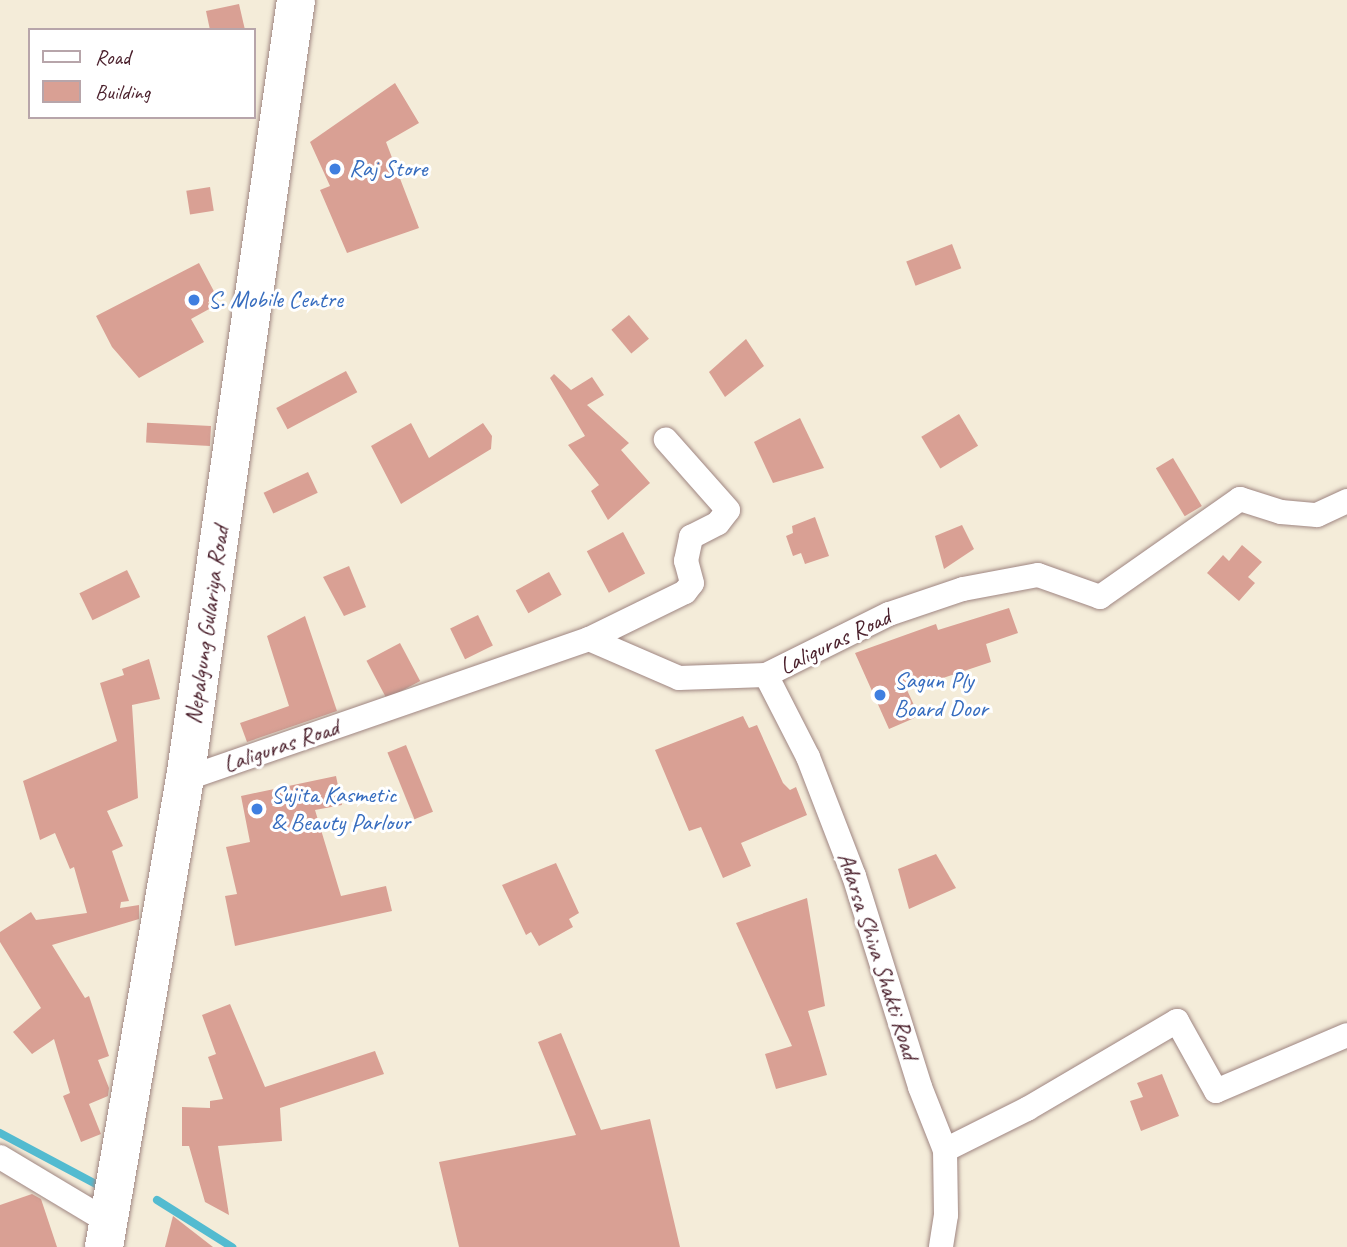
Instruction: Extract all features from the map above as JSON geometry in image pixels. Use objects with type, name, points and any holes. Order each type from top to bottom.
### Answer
[{"type":"main road","name":"Nepalgung Gulariya Road","points":[[106,1234],[185,779],[296,0]]},
{"type":"street","points":[[589,639],[685,593],[692,583],[686,561],[691,537],[718,523],[728,510],[666,440]]},
{"type":"street","name":"Laliguras Road","points":[[185,779],[589,639],[679,678],[766,675],[889,614],[963,589],[1038,575],[1100,597],[1240,499],[1280,512],[1317,515],[1347,501]]},
{"type":"street","name":"Adarsa Shiva Shakti Road","points":[[766,675],[808,757],[854,876],[920,1087],[945,1150],[941,1247]]},
{"type":"street","points":[[945,1150],[1027,1109],[1177,1021],[1216,1091],[1347,1035]]},
{"type":"street","points":[[0,1157],[106,1234]]},
{"type":"building","points":[[239,4],[245,28],[210,28],[206,11]]},
{"type":"building","points":[[395,83],[419,123],[386,142],[419,228],[347,253],[320,190],[330,186],[310,142]]},
{"type":"building","points":[[210,187],[214,211],[190,214],[186,191]]},
{"type":"building","points":[[952,244],[961,268],[916,286],[906,262]]},
{"type":"building","points":[[199,263],[217,297],[208,302],[211,308],[191,319],[204,342],[139,378],[112,347],[96,316]]},
{"type":"building","points":[[629,315],[649,339],[631,354],[611,330]]},
{"type":"building","points":[[746,339],[764,366],[725,397],[709,372]]},
{"type":"building","points":[[346,371],[357,392],[288,429],[276,408]]},
{"type":"building","points":[[554,374],[571,390],[592,377],[604,395],[587,405],[629,443],[621,450],[650,483],[608,520],[591,491],[599,485],[568,445],[585,436],[550,378]]},
{"type":"building","points":[[959,414],[978,446],[940,468],[921,437]]},
{"type":"building","points":[[800,418],[824,468],[773,483],[754,442]]},
{"type":"building","points":[[147,423],[211,426],[210,446],[146,443]]},
{"type":"building","points":[[411,423],[429,458],[483,423],[492,436],[491,449],[401,504],[371,446]]},
{"type":"building","points":[[1173,458],[1202,506],[1185,516],[1156,468]]},
{"type":"building","points":[[308,472],[318,493],[273,514],[264,493]]},
{"type":"building","points":[[815,517],[829,556],[805,564],[801,553],[793,556],[786,536],[793,533],[792,526]]},
{"type":"building","points":[[962,525],[974,549],[944,569],[935,536]]},
{"type":"building","points":[[623,532],[645,573],[609,593],[587,551]]},
{"type":"building","points":[[1242,545],[1262,562],[1248,577],[1255,583],[1239,601],[1207,573],[1223,555],[1229,561]]},
{"type":"building","points":[[349,566],[366,607],[344,616],[323,577]]},
{"type":"building","points":[[127,570],[140,597],[93,620],[79,593]]},
{"type":"building","points":[[549,572],[562,595],[528,613],[516,590]]},
{"type":"building","points":[[1009,608],[1018,633],[986,644],[991,662],[907,690],[919,716],[889,729],[855,653],[936,624],[938,630]]},
{"type":"building","points":[[478,615],[493,646],[465,659],[450,629]]},
{"type":"building","points":[[305,616],[337,711],[247,742],[240,723],[289,706],[267,636]]},
{"type":"building","points":[[400,643],[420,681],[387,699],[366,661]]},
{"type":"building","points":[[149,659],[160,699],[132,705],[138,798],[107,811],[123,846],[112,851],[129,901],[121,902],[120,908],[139,905],[139,919],[52,945],[85,998],[89,996],[109,1056],[98,1060],[109,1088],[108,1096],[89,1104],[101,1134],[81,1142],[63,1096],[70,1093],[54,1039],[32,1054],[13,1032],[41,1008],[0,942],[0,932],[31,912],[36,920],[87,913],[74,867],[70,869],[55,833],[40,840],[23,781],[117,741],[100,683],[124,675],[122,669]]},
{"type":"building","points":[[743,716],[749,728],[757,725],[783,783],[790,790],[796,787],[807,815],[741,843],[751,866],[723,878],[701,827],[689,831],[655,750]]},
{"type":"building","points":[[406,745],[433,812],[414,819],[387,752]]},
{"type":"building","points":[[336,776],[342,805],[315,810],[341,896],[386,886],[392,911],[235,946],[225,896],[237,894],[226,847],[250,842],[241,796]]},
{"type":"building","points":[[936,854],[956,888],[909,909],[898,869]]},
{"type":"building","points":[[556,863],[579,913],[569,919],[573,927],[539,946],[531,932],[526,935],[502,885]]},
{"type":"building","points":[[807,898],[825,1006],[808,1011],[827,1075],[776,1089],[765,1054],[792,1046],[736,923]]},
{"type":"building","points":[[230,1004],[265,1087],[375,1051],[384,1074],[280,1108],[282,1141],[218,1146],[229,1215],[205,1202],[189,1146],[182,1146],[182,1107],[210,1108],[210,1101],[223,1099],[208,1057],[216,1054],[202,1015]]},
{"type":"building","points":[[561,1033],[601,1130],[650,1119],[680,1247],[459,1247],[439,1162],[576,1135],[538,1042]]},
{"type":"building","points":[[1162,1074],[1179,1116],[1141,1131],[1130,1101],[1143,1097],[1137,1083]]},
{"type":"building","points":[[32,1194],[41,1199],[57,1247],[0,1247],[0,1205]]},
{"type":"building","points":[[173,1216],[213,1247],[165,1247]]},
{"type":"waterway","points":[[0,1133],[96,1184]]},
{"type":"waterway","points":[[157,1200],[232,1247]]},
{"type":"place","name":"Raj Store","points":[[335,169]]},
{"type":"place","name":"S. Mobile Centre","points":[[194,300]]},
{"type":"place","name":"Sagun Ply Board Door","points":[[880,695]]},
{"type":"place","name":"Sujita Kasmetic & Beauty Parlour","points":[[257,809]]}]
